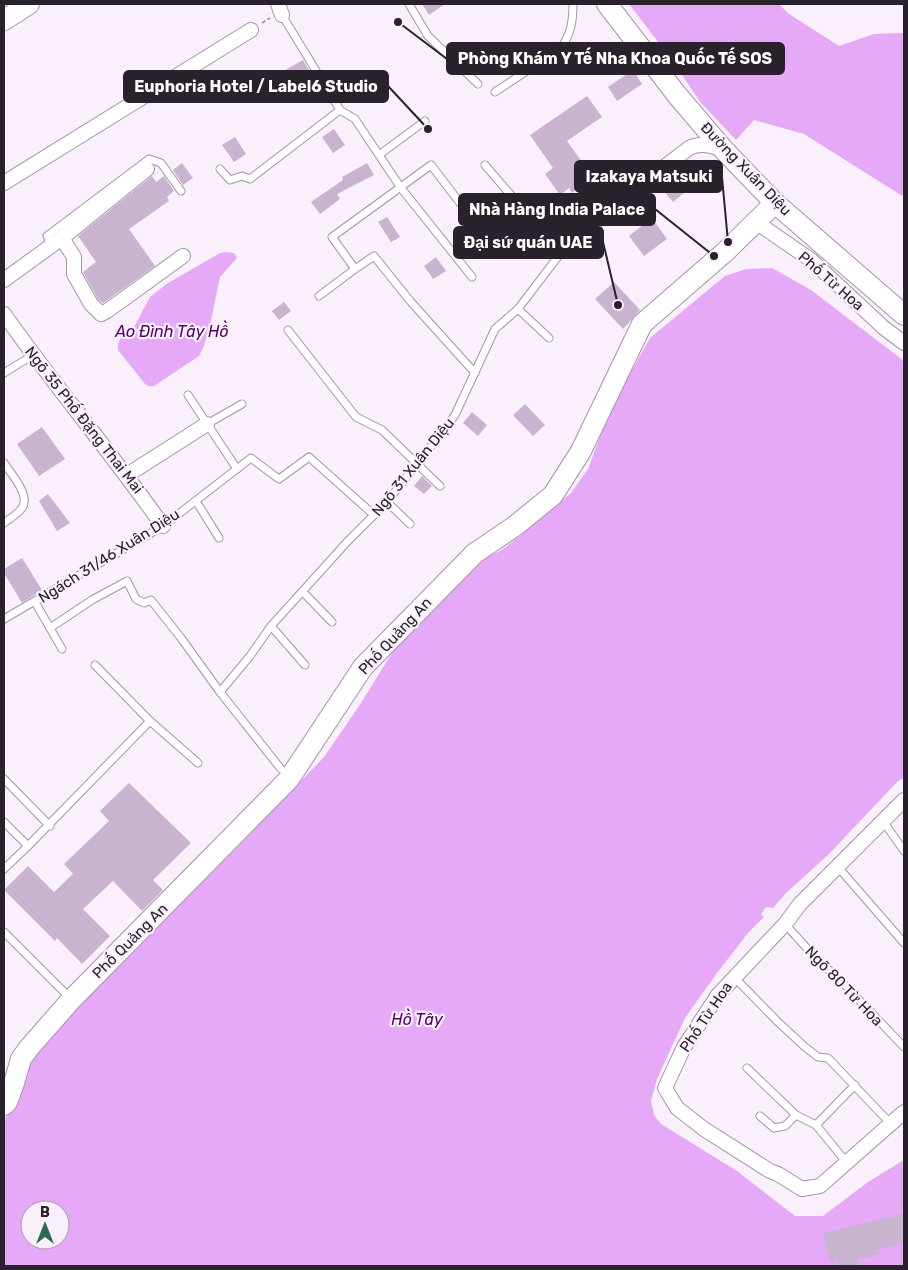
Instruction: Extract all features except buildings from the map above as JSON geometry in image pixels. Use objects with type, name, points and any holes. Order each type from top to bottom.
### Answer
[{"type":"street","name":"Đường Xuân Diệu","points":[[608,4],[677,95],[723,149],[775,203],[904,315]]},
{"type":"street","points":[[4,183],[251,30]]},
{"type":"street","points":[[563,250],[611,208],[689,148],[702,144],[723,149]]},
{"type":"street","points":[[4,280],[56,242],[147,169]]},
{"type":"street","name":"Phố Quảng An","points":[[4,1105],[7,1102],[21,1059],[72,1000],[289,779],[363,668],[475,553],[515,526],[553,495],[581,452],[642,324],[725,252],[775,203]]},
{"type":"street","name":"Phố Từ Hoa","points":[[756,222],[811,260],[884,328],[904,342]]},
{"type":"street","points":[[56,242],[74,257],[74,274],[91,304],[101,314],[183,256]]},
{"type":"street","name":"Ngõ 35 Phố Đặng Thai Mai","points":[[4,314],[163,526]]},
{"type":"street","points":[[127,476],[207,424]]},
{"type":"street","name":"Phố Từ Hoa","points":[[904,800],[800,904],[785,924],[718,995],[684,1046],[665,1088],[677,1108],[704,1129],[770,1172],[778,1174],[802,1190],[820,1186],[904,1112]]},
{"type":"lane","points":[[409,4],[428,36],[478,84]]},
{"type":"lane","points":[[495,92],[560,49],[567,39],[572,21],[573,4]]},
{"type":"lane","points":[[280,10],[340,110],[355,120],[401,188],[472,277]]},
{"type":"lane","points":[[220,169],[230,180],[242,176],[250,179],[340,110]]},
{"type":"lane","points":[[379,155],[425,121]]},
{"type":"lane","points":[[56,242],[47,236],[149,159],[161,163],[181,191]]},
{"type":"lane","points":[[355,269],[332,237],[431,165],[466,212]]},
{"type":"lane","points":[[485,165],[522,208],[563,250]]},
{"type":"lane","name":"Ngõ 31 Xuân Diệu","points":[[220,692],[272,626],[347,542],[387,502],[417,464],[455,415],[496,329],[518,310],[563,250]]},
{"type":"lane","points":[[319,296],[374,256],[411,302],[475,373]]},
{"type":"lane","points":[[518,310],[549,338]]},
{"type":"lane","points":[[288,330],[356,417],[382,430],[440,486]]},
{"type":"lane","points":[[4,373],[33,354]]},
{"type":"lane","points":[[188,395],[237,469]]},
{"type":"lane","points":[[207,424],[242,404]]},
{"type":"lane","name":"Ngách 31/46 Xuân Diệu","points":[[4,619],[163,526],[251,458],[279,479],[309,457],[374,515]]},
{"type":"lane","points":[[4,463],[22,492],[25,501],[22,510],[4,524]]},
{"type":"lane","points":[[196,501],[219,538]]},
{"type":"lane","points":[[387,502],[410,524]]},
{"type":"lane","points":[[50,628],[92,600],[127,581],[136,599],[144,603],[151,600],[281,769]]},
{"type":"lane","points":[[303,592],[332,622]]},
{"type":"lane","points":[[35,602],[62,650]]},
{"type":"lane","points":[[272,626],[304,665]]},
{"type":"lane","points":[[95,665],[150,721],[198,763]]},
{"type":"lane","points":[[4,869],[50,826],[150,721]]},
{"type":"lane","points":[[4,779],[50,826]]},
{"type":"lane","points":[[882,821],[904,851]]},
{"type":"lane","points":[[4,822],[28,846]]},
{"type":"lane","points":[[838,867],[904,943]]},
{"type":"lane","name":"Ngõ 80 Từ Hoa","points":[[785,924],[904,1047]]},
{"type":"lane","points":[[4,932],[72,1000]]},
{"type":"lane","points":[[734,977],[778,1022],[818,1057],[828,1058],[891,1124]]},
{"type":"lane","points":[[747,1068],[796,1115],[816,1125],[848,1163]]},
{"type":"lane","points":[[816,1125],[855,1085]]},
{"type":"lane","points":[[760,1116],[774,1128],[786,1126],[796,1115]]},
{"type":"path","points":[[251,30],[280,10]]},
{"type":"water","points":[[629,4],[779,4],[789,14],[839,46],[874,34],[904,33],[904,197],[804,134],[754,120],[736,140],[701,103],[669,56]]},
{"type":"water","name":"Ao Đình Tây Hồ","points":[[220,253],[234,253],[237,258],[220,277],[209,330],[199,356],[154,386],[148,386],[118,350],[121,337],[133,329],[150,297],[168,283]]},
{"type":"water","name":"Hồ Tây","points":[[772,268],[811,290],[904,361],[904,778],[898,781],[829,854],[785,894],[773,908],[766,907],[761,914],[764,917],[748,933],[685,1018],[657,1079],[651,1101],[654,1115],[661,1124],[737,1171],[795,1216],[823,1216],[868,1182],[904,1160],[904,1266],[4,1266],[4,1119],[19,1098],[32,1053],[324,757],[361,703],[400,640],[487,557],[502,550],[571,493],[588,469],[611,407],[650,338],[725,276],[746,269]]},
{"type":"place","name":"Phòng Khám Y Tế Nha Khoa Quốc Tế SOS","points":[[398,22]]},
{"type":"place","name":"Euphoria Hotel / Label6 Studio","points":[[428,129]]},
{"type":"place","name":"Izakaya Matsuki","points":[[728,242]]},
{"type":"place","name":"Nhà Hàng India Palace","points":[[714,256]]},
{"type":"place","name":"Đại sứ quán UAE","points":[[618,305]]}]
